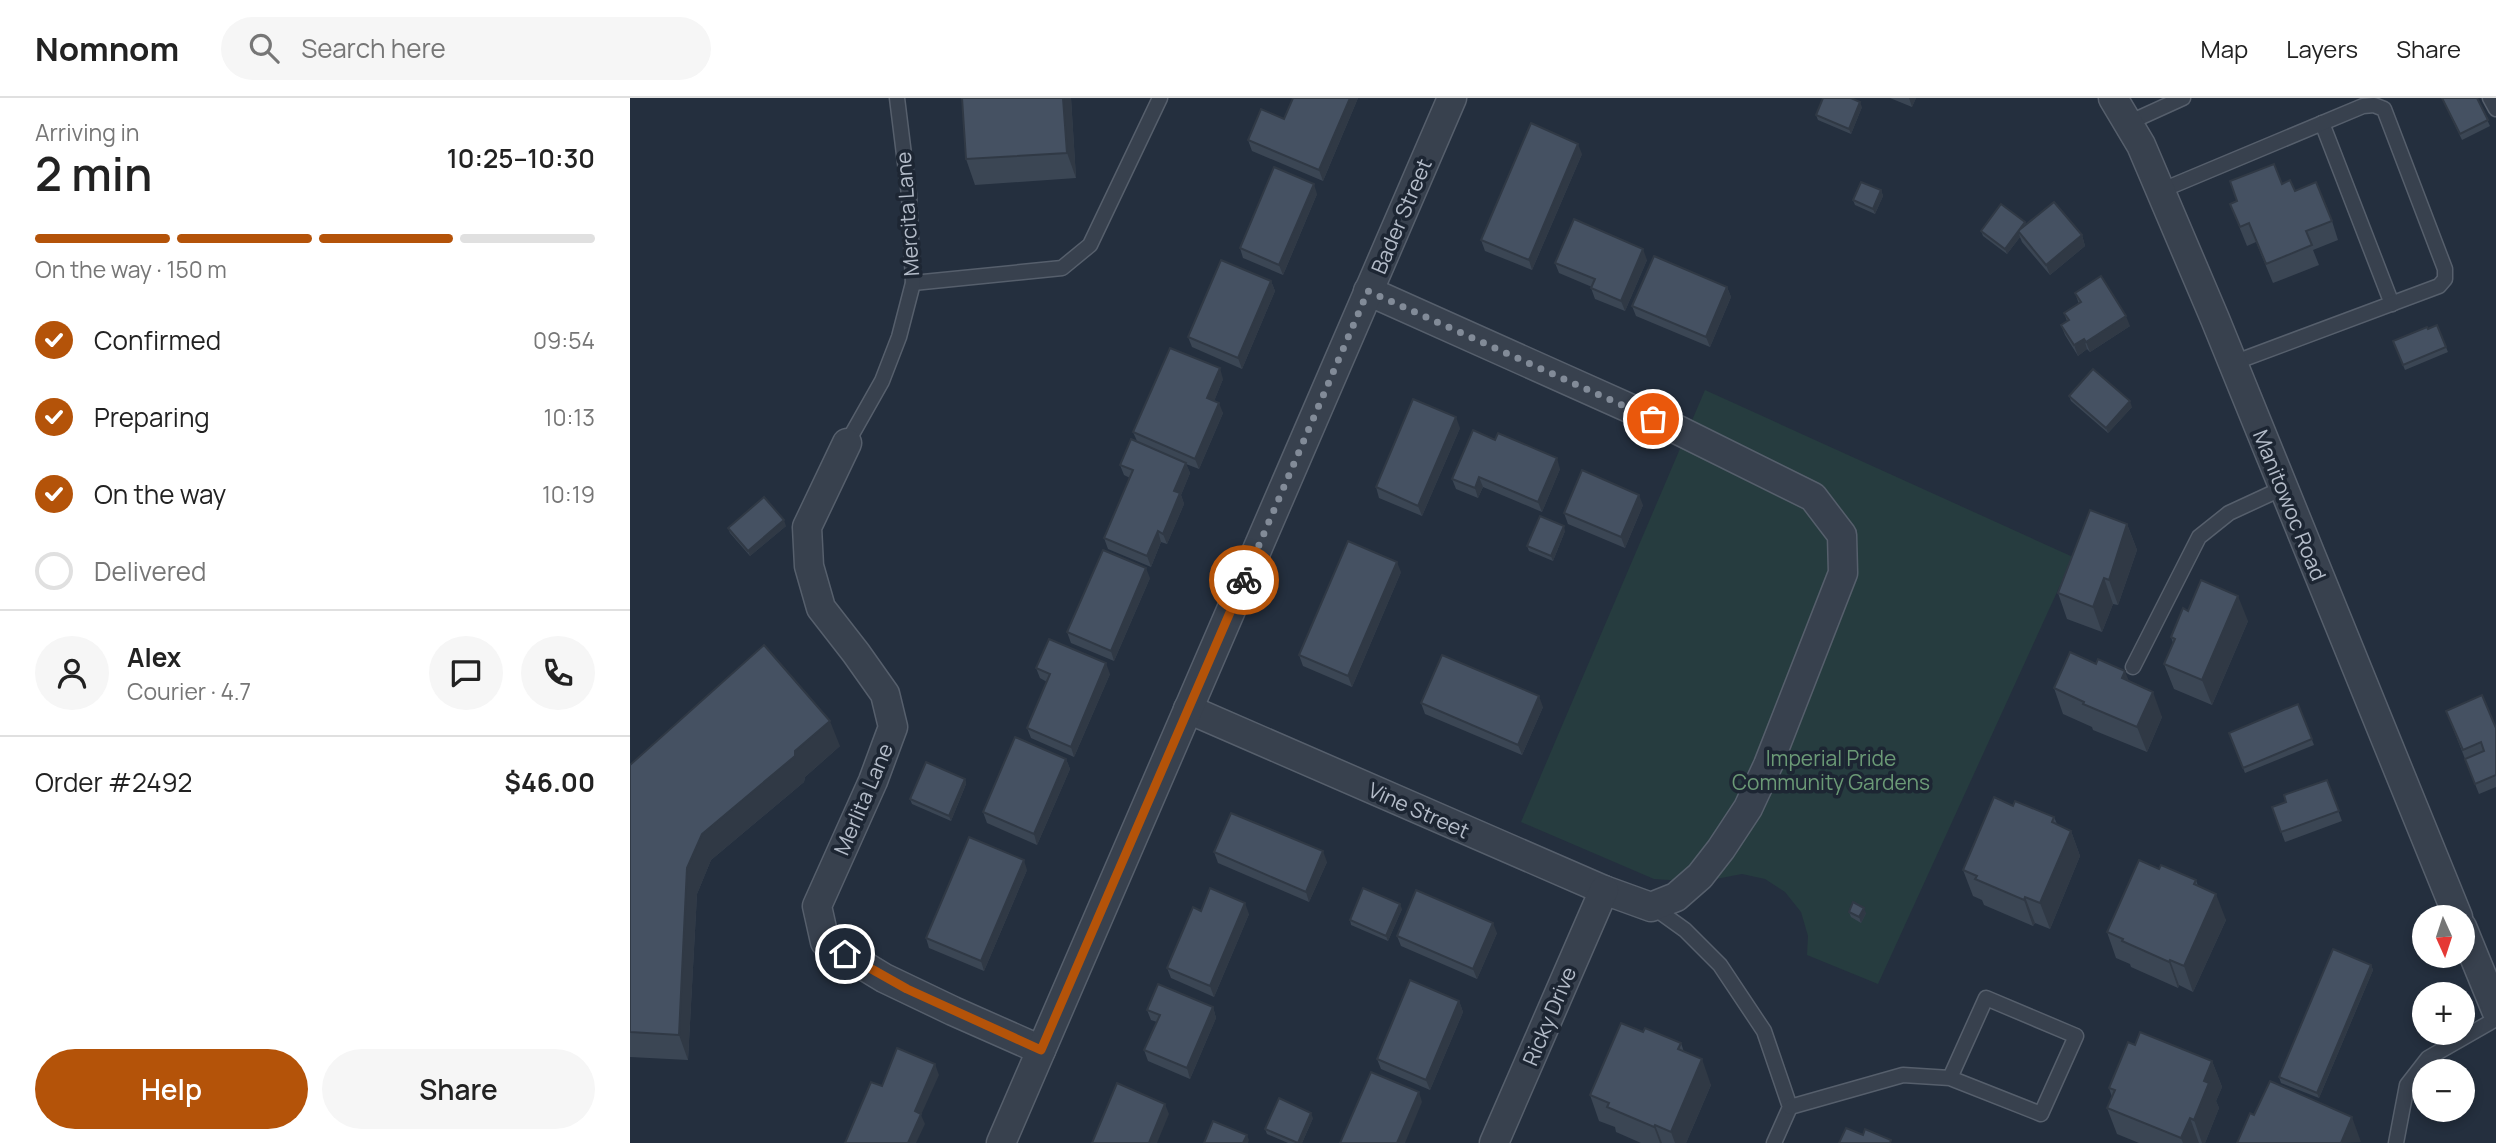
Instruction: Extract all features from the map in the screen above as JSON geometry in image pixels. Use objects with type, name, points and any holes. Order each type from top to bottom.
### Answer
[{"type":"street","name":"Bader Street","points":[[1001,1143],[1452,98]]},
{"type":"street","name":"Manitowoc Road","points":[[2113,98],[2141,145],[2453,905]]},
{"type":"street","points":[[1368,291],[1676,429],[1813,497],[1842,535],[1843,573],[1768,765],[1748,808],[1700,876],[1676,897],[1651,906]]},
{"type":"street","name":"Merlita Lane","points":[[847,443],[807,527],[809,566],[821,608],[885,695],[893,727],[873,781],[817,906],[825,942],[884,978],[1041,1050]]},
{"type":"street","name":"Vine Street","points":[[1188,709],[1604,890],[1651,906]]},
{"type":"street","name":"Ricky Drive","points":[[1494,1143],[1604,890]]},
{"type":"street","points":[[2475,959],[2496,1010]]},
{"type":"lane","name":"Mercita Lane","points":[[847,443],[886,370],[899,337],[913,283],[909,195],[897,98]]},
{"type":"lane","points":[[913,283],[1062,268],[1090,245],[1160,98]]},
{"type":"lane","points":[[2128,123],[2183,98]]},
{"type":"lane","points":[[2490,98],[2496,109]]},
{"type":"lane","points":[[2160,191],[2363,106],[2374,105],[2384,109],[2445,269],[2445,279],[2439,286],[2232,363]]},
{"type":"lane","points":[[2322,123],[2392,304]]},
{"type":"lane","points":[[2133,667],[2199,537],[2229,513],[2283,488]]},
{"type":"lane","points":[[1651,906],[1685,930],[1720,965],[1763,1031],[1790,1107],[1774,1143]]},
{"type":"lane","points":[[1790,1107],[1903,1075],[1950,1078],[2041,1114],[2076,1036],[1986,998],[1950,1078]]},
{"type":"lane","points":[[2396,1143],[2407,1085],[2428,1058],[2496,1018]]},
{"type":"green space","name":"Imperial Pride Community Gardens","points":[[1705,390],[2073,557],[1878,984],[1807,955],[1808,936],[1801,912],[1785,892],[1765,879],[1742,874],[1700,882],[1654,879],[1521,822]]},
{"type":"building","points":[[962,98],[1063,98],[1067,153],[966,159]]},
{"type":"building","points":[[1293,98],[1350,98],[1319,170],[1248,140],[1261,109],[1284,119]]},
{"type":"building","points":[[1823,98],[1851,98],[1860,102],[1849,129],[1816,115]]},
{"type":"building","points":[[2442,98],[2477,98],[2488,120],[2460,134]]},
{"type":"building","points":[[1531,123],[1578,144],[1529,260],[1481,240]]},
{"type":"building","points":[[2274,164],[2282,184],[2290,180],[2295,191],[2316,182],[2332,221],[2306,231],[2312,245],[2266,264],[2249,223],[2240,227],[2230,204],[2237,201],[2230,181]]},
{"type":"building","points":[[1274,167],[1314,184],[1279,265],[1240,248]]},
{"type":"building","points":[[1861,182],[1881,190],[1873,209],[1853,200]]},
{"type":"building","points":[[2054,202],[2082,235],[2046,265],[2018,231]]},
{"type":"building","points":[[2001,204],[2025,222],[2005,249],[1981,231]]},
{"type":"building","points":[[1574,219],[1643,249],[1621,301],[1591,288],[1595,279],[1555,263]]},
{"type":"building","points":[[1654,256],[1727,287],[1706,337],[1632,306]]},
{"type":"building","points":[[1221,260],[1271,281],[1238,358],[1188,337]]},
{"type":"building","points":[[2101,276],[2126,316],[2086,342],[2084,339],[2074,345],[2061,325],[2069,320],[2064,313],[2081,302],[2075,293]]},
{"type":"building","points":[[2437,325],[2446,347],[2403,365],[2393,341]]},
{"type":"building","points":[[1170,348],[1220,368],[1207,398],[1219,403],[1195,459],[1133,432]]},
{"type":"building","points":[[2093,369],[2130,401],[2106,428],[2069,396]]},
{"type":"building","points":[[1413,399],[1456,417],[1418,506],[1376,487]]},
{"type":"building","points":[[1473,430],[1495,440],[1498,433],[1557,458],[1538,502],[1479,477],[1475,488],[1452,479]]},
{"type":"building","points":[[1131,439],[1186,463],[1174,491],[1180,493],[1163,534],[1158,531],[1147,556],[1104,538],[1133,470],[1120,465]]},
{"type":"building","points":[[1582,470],[1639,495],[1621,537],[1564,513]]},
{"type":"building","points":[[764,497],[784,520],[748,551],[728,528]]},
{"type":"building","points":[[2090,510],[2127,524],[2109,580],[2104,578],[2093,607],[2058,593]]},
{"type":"building","points":[[1540,516],[1564,526],[1551,556],[1527,546]]},
{"type":"building","points":[[1348,541],[1397,562],[1348,676],[1299,655]]},
{"type":"building","points":[[1103,550],[1146,568],[1111,651],[1067,632]]},
{"type":"building","points":[[2201,580],[2238,596],[2202,680],[2164,664],[2175,639],[2171,637],[2183,608],[2188,611]]},
{"type":"building","points":[[1049,639],[1106,663],[1071,747],[1027,728],[1050,674],[1036,668]]},
{"type":"building","points":[[764,645],[830,721],[795,751],[795,756],[702,834],[687,868],[679,1035],[630,1032],[630,765]]},
{"type":"building","points":[[2070,652],[2096,664],[2098,659],[2125,671],[2122,678],[2153,692],[2137,727],[2083,704],[2084,702],[2054,688]]},
{"type":"building","points":[[1442,655],[1539,696],[1518,745],[1421,703]]},
{"type":"building","points":[[2482,695],[2496,728],[2496,775],[2475,784],[2465,759],[2484,751],[2481,742],[2463,750],[2446,711]]},
{"type":"building","points":[[2298,704],[2312,739],[2243,768],[2229,733]]},
{"type":"building","points":[[1015,737],[1066,759],[1034,834],[983,812]]},
{"type":"building","points":[[926,762],[965,779],[949,816],[910,799]]},
{"type":"building","points":[[2327,780],[2339,811],[2281,832],[2272,807],[2286,802],[2284,795]]},
{"type":"building","points":[[1994,797],[2013,806],[2015,801],[2054,817],[2052,822],[2071,831],[2040,903],[2025,897],[2024,900],[1975,879],[1977,876],[1963,870]]},
{"type":"building","points":[[1231,813],[1323,851],[1306,892],[1214,852]]},
{"type":"building","points":[[969,837],[1024,860],[981,961],[926,938]]},
{"type":"building","points":[[2139,860],[2159,869],[2161,865],[2196,880],[2194,884],[2216,894],[2184,966],[2170,960],[2169,962],[2107,932]]},
{"type":"building","points":[[1210,888],[1245,903],[1210,986],[1167,968],[1193,907],[1201,911]]},
{"type":"building","points":[[1363,888],[1400,904],[1386,936],[1350,920]]},
{"type":"building","points":[[1416,890],[1493,923],[1473,969],[1397,936]]},
{"type":"building","points":[[1853,902],[1864,908],[1859,917],[1849,912]]},
{"type":"building","points":[[2333,949],[2371,965],[2317,1093],[2279,1077]]},
{"type":"building","points":[[1410,980],[1459,1001],[1426,1080],[1377,1059]]},
{"type":"building","points":[[1158,984],[1213,1007],[1187,1068],[1144,1050],[1160,1015],[1147,1010]]},
{"type":"building","points":[[1621,1023],[1643,1032],[1645,1028],[1681,1043],[1678,1049],[1702,1059],[1671,1132],[1607,1107],[1609,1103],[1590,1095]]},
{"type":"building","points":[[2140,1032],[2212,1061],[2204,1081],[2209,1083],[2194,1120],[2190,1118],[2181,1138],[2107,1108],[2115,1090],[2109,1088],[2128,1042],[2135,1045]]},
{"type":"building","points":[[897,1048],[935,1064],[915,1111],[921,1114],[908,1143],[845,1143],[871,1082],[882,1086]]},
{"type":"building","points":[[1371,1072],[1419,1092],[1397,1143],[1340,1143]]},
{"type":"building","points":[[2270,1081],[2352,1117],[2341,1143],[2237,1143],[2250,1113],[2254,1115]]},
{"type":"building","points":[[1117,1083],[1165,1104],[1149,1143],[1092,1143]]},
{"type":"building","points":[[1279,1098],[1311,1113],[1298,1143],[1265,1129]]},
{"type":"building","points":[[1213,1121],[1247,1135],[1243,1143],[1204,1143]]},
{"type":"building","points":[[1846,1128],[1863,1135],[1865,1129],[1891,1140],[1890,1143],[1839,1143]]},
{"type":"way so far","points":[[1244,580],[1368,291],[1653,419]]},
{"type":"route","points":[[845,954],[884,978],[1041,1050],[1244,580]]}]
